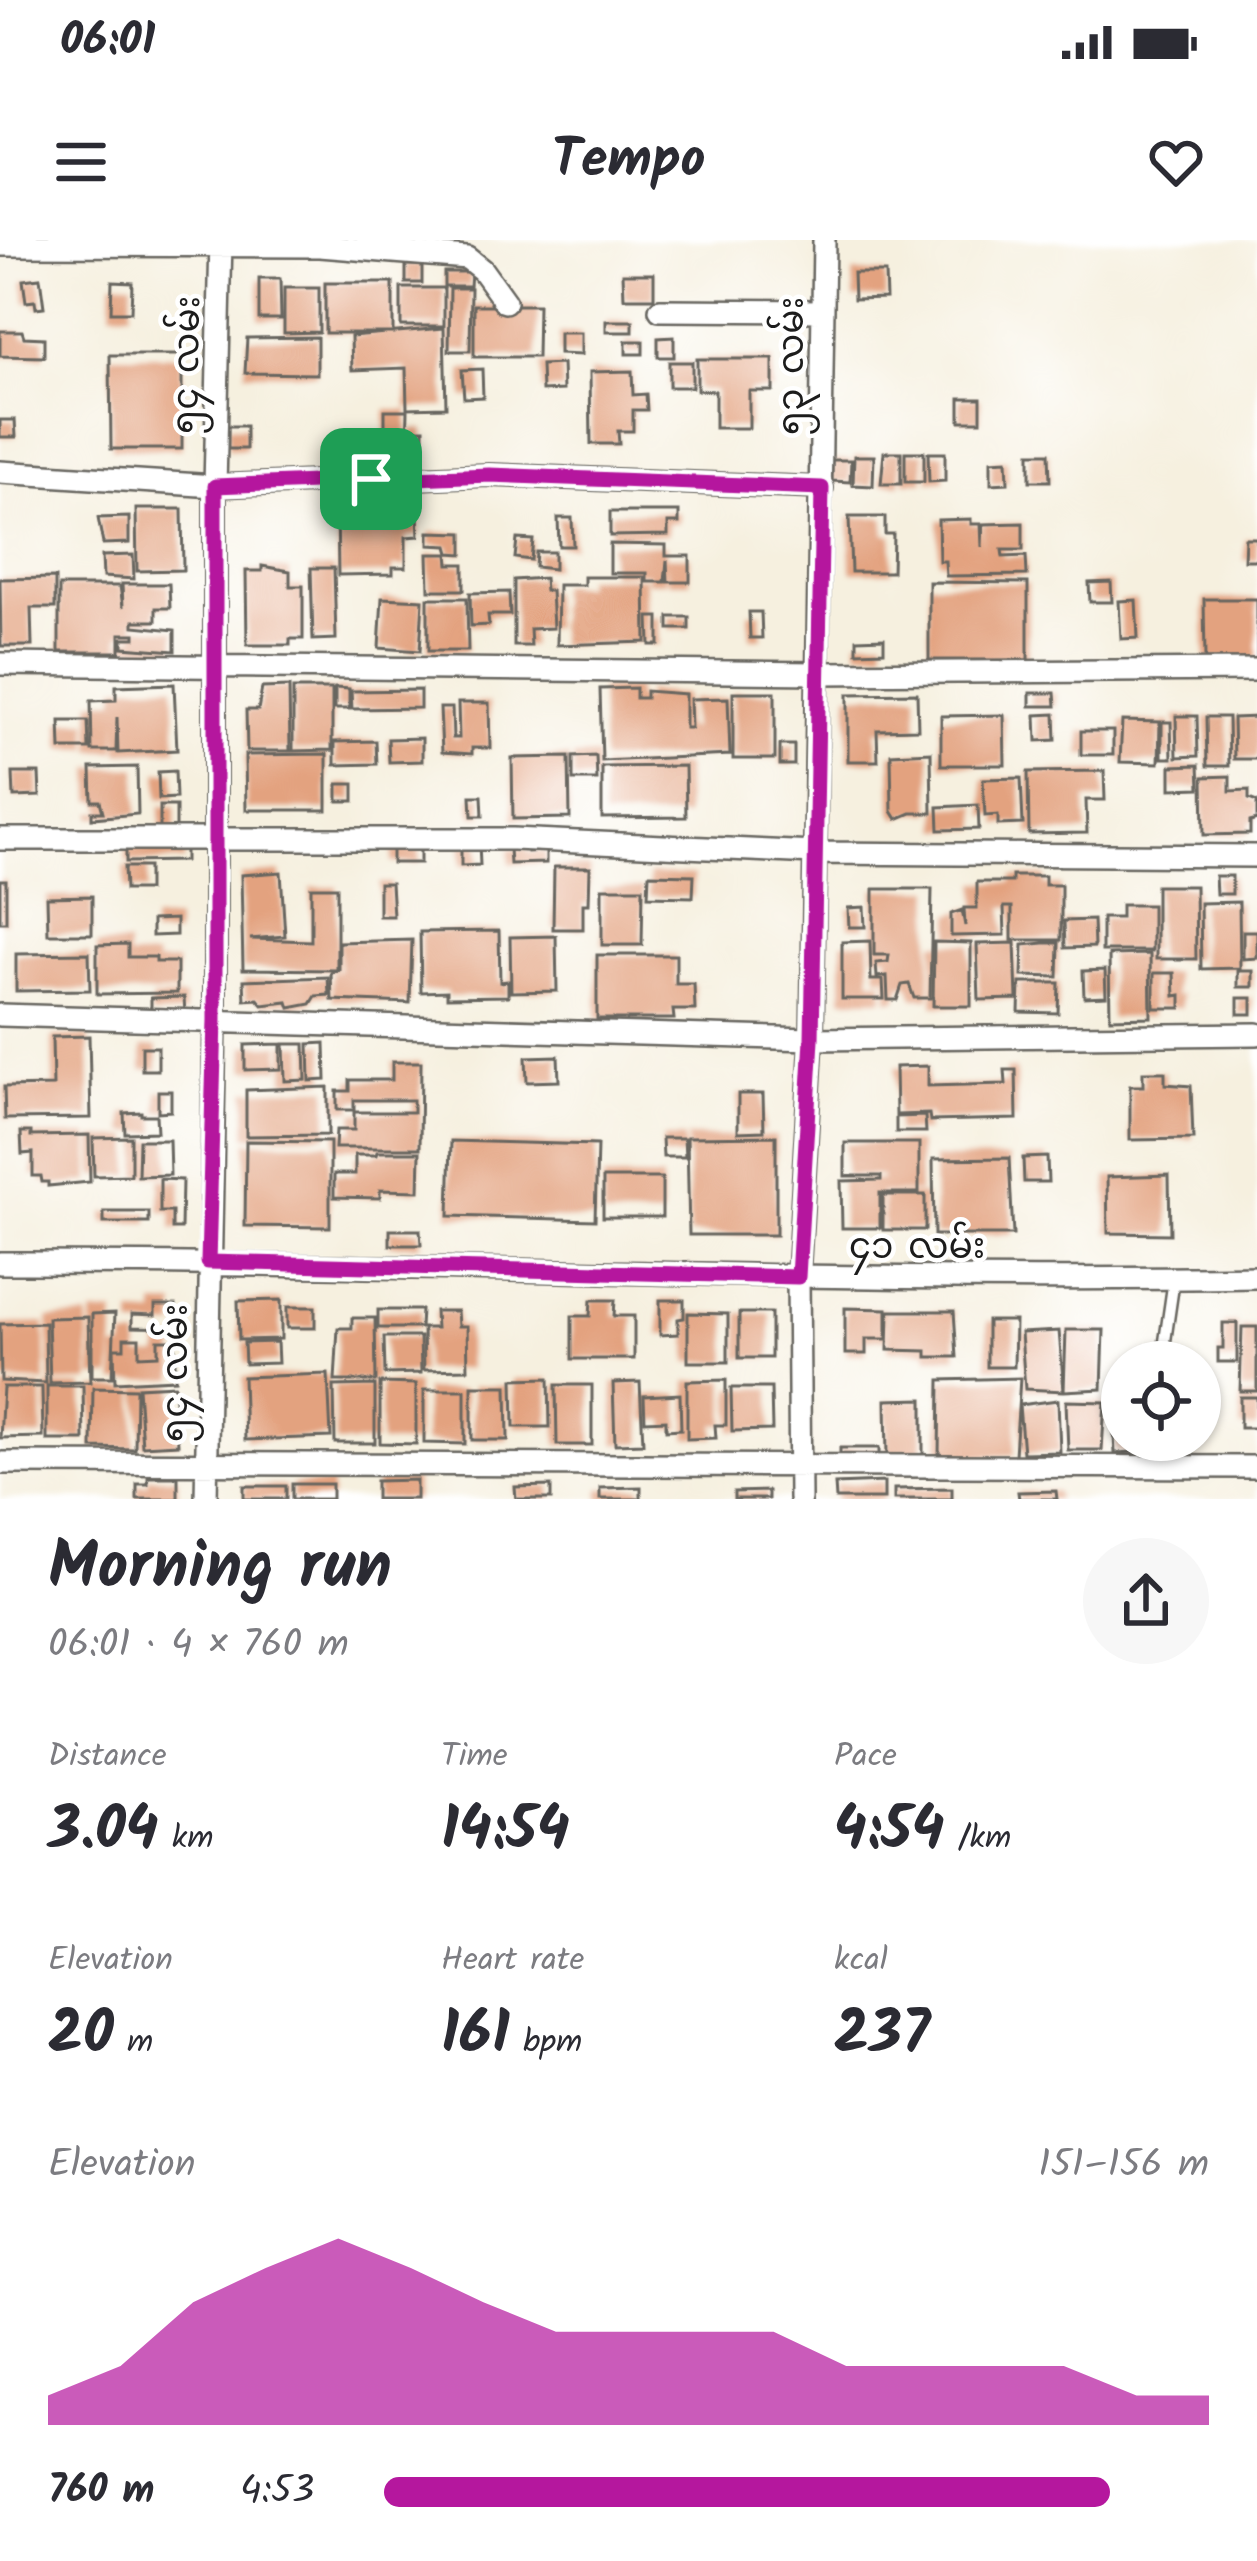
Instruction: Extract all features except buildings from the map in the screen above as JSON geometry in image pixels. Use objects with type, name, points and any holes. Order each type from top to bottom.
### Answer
[{"type":"street","name":"၅၃ လမ်း","points":[[800,1499],[798,1277],[812,1039],[824,240]]},
{"type":"street","points":[[0,245],[221,242],[467,258],[482,269],[506,302]]},
{"type":"street","name":"၅၄ လမ်း","points":[[206,1499],[221,242]]},
{"type":"street","points":[[660,310],[823,311]]},
{"type":"street","points":[[0,472],[215,486],[489,475],[822,488]]},
{"type":"street","points":[[0,664],[819,673],[1257,670]]},
{"type":"street","points":[[0,839],[513,838],[815,853],[1257,856]]},
{"type":"street","points":[[0,1015],[812,1039],[1257,1034]]},
{"type":"street","name":"၄၁ လမ်း","points":[[0,1263],[208,1262],[798,1277],[1257,1277]]},
{"type":"street","points":[[0,1463],[1257,1467]]},
{"type":"lane","points":[[1165,1341],[1174,1279]]},
{"type":"route","points":[[489,475],[822,488],[812,1039],[798,1277],[208,1262],[215,1020],[215,486],[371,479],[489,475]]}]
